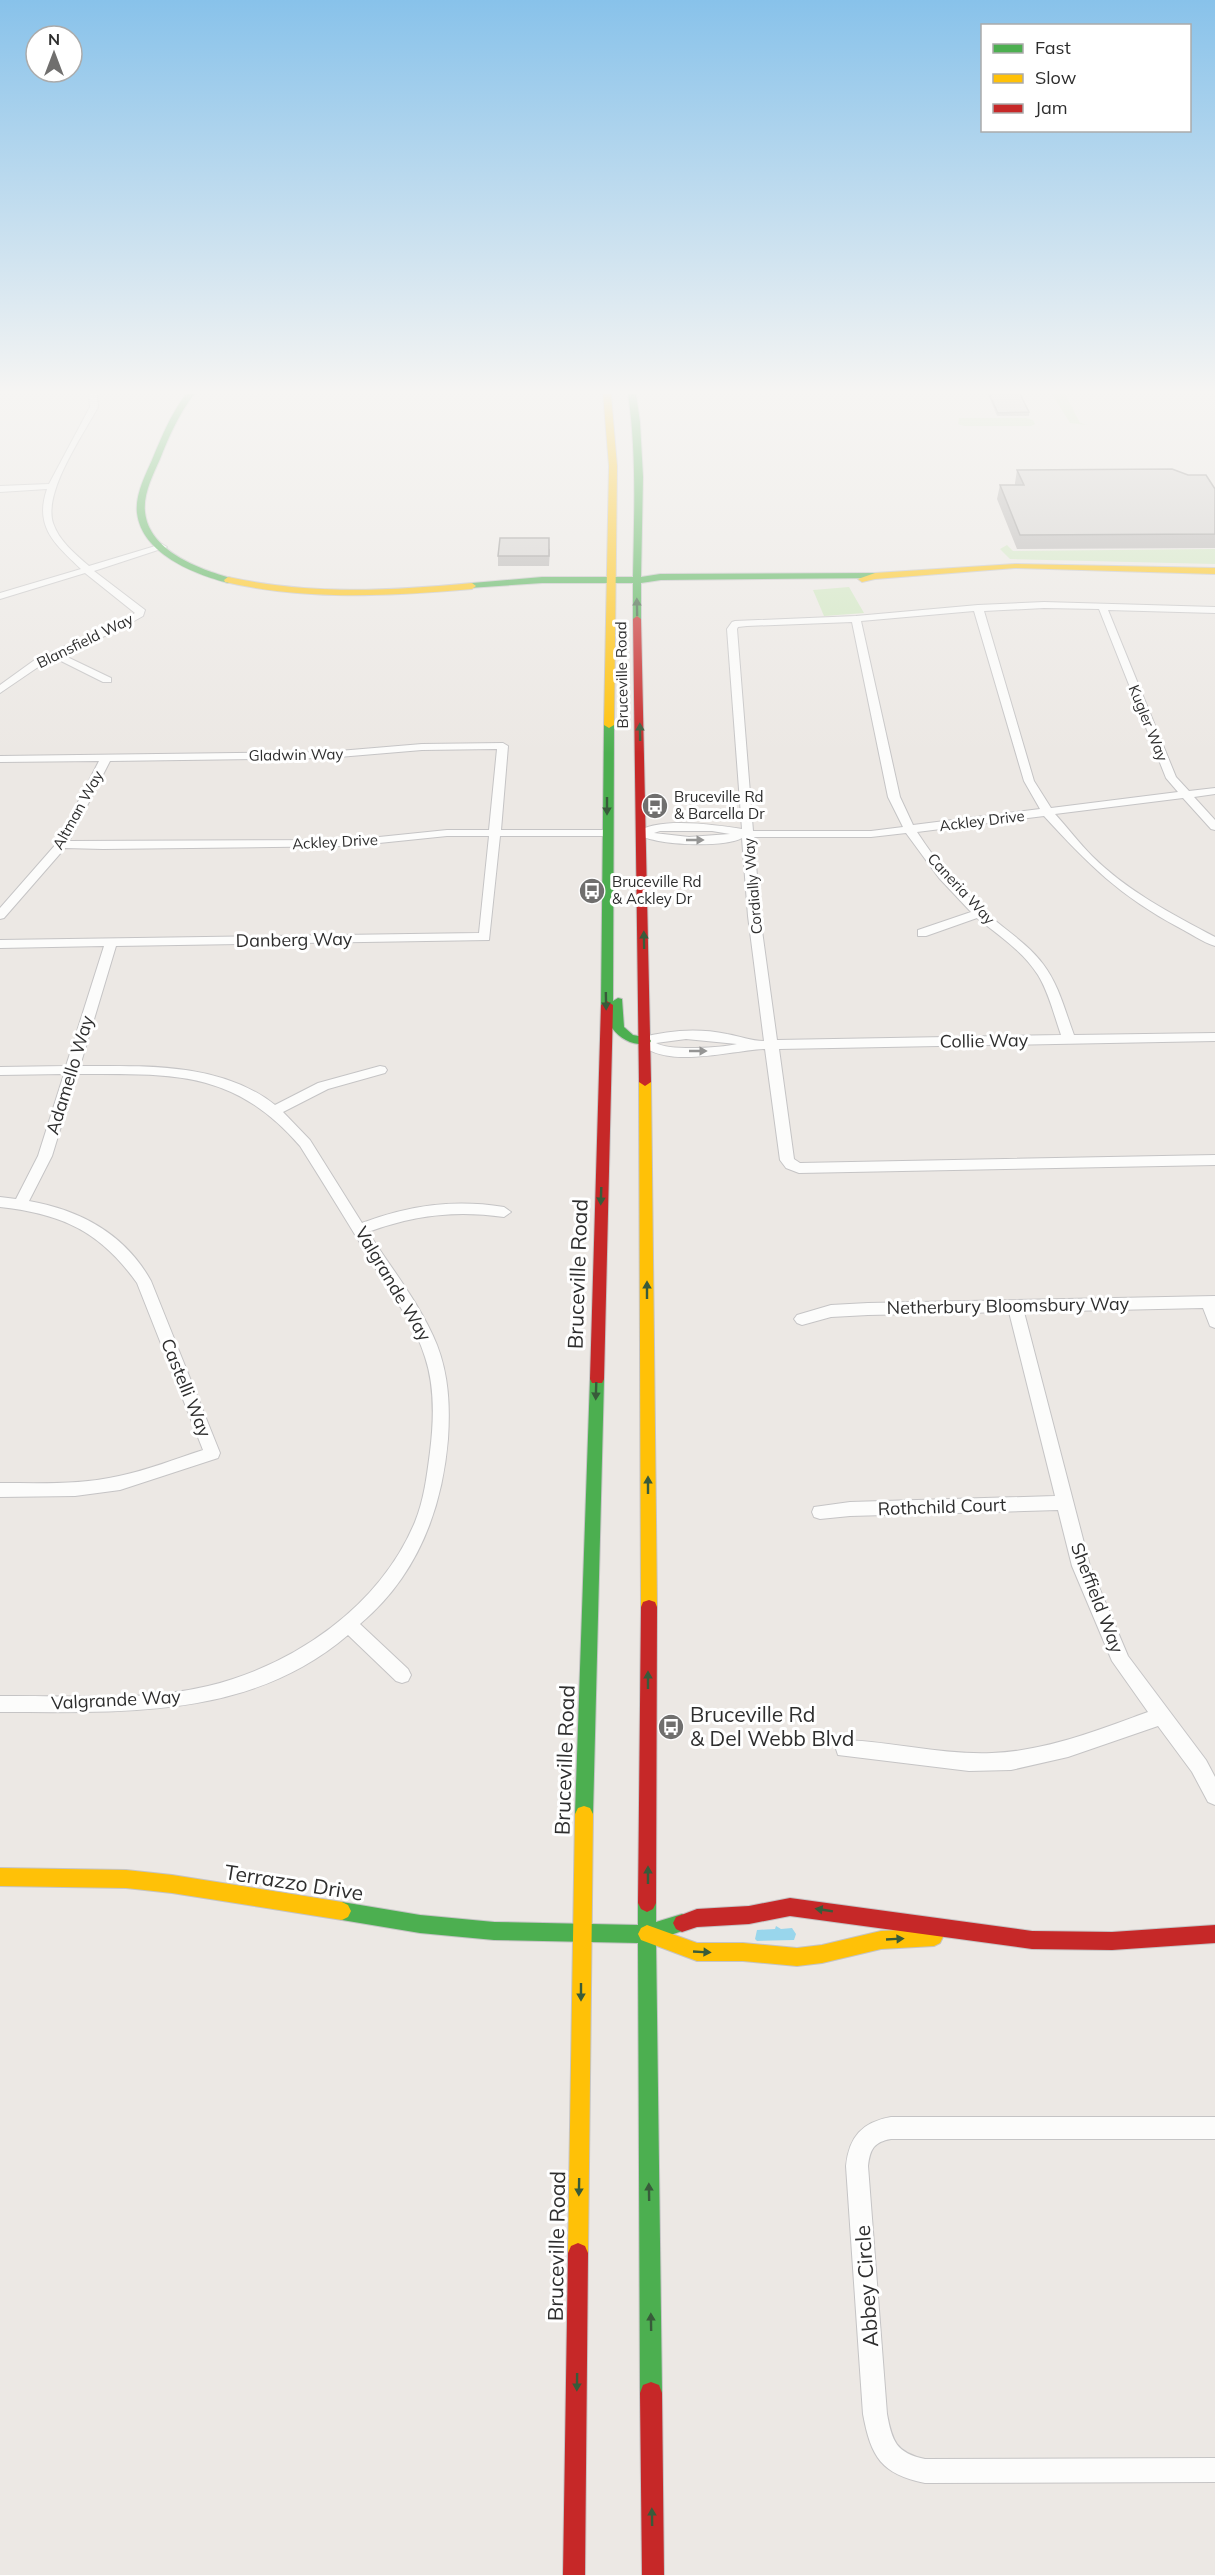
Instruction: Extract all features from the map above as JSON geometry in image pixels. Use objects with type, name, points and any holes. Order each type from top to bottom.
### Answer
[{"type":"main road","points":[[141,514],[148,532],[162,547],[186,563],[242,583],[294,592],[360,594],[528,581],[643,580],[660,577],[875,576],[1015,566],[1215,571]]},
{"type":"main road","name":"Bruceville Road","points":[[574,2575],[581,1934],[607,1008],[612,514]]},
{"type":"main road","name":"Bruceville Road","points":[[638,516],[643,580],[642,832],[649,1498],[647,1934],[653,2575]]},
{"type":"main road","name":"Bruceville Road","points":[[608,757],[619,781],[619,814],[624,822],[642,832]]},
{"type":"main road","name":"Bruceville Road","points":[[606,946],[617,976],[618,1028],[629,1038],[645,1041]]},
{"type":"main road","name":"Terrazzo Drive","points":[[0,1877],[126,1879],[172,1884],[420,1924],[494,1931],[647,1934]]},
{"type":"main road","points":[[647,1934],[697,1918],[749,1915],[790,1906],[1032,1940],[1112,1941],[1215,1934]]},
{"type":"main road","points":[[647,1934],[697,1952],[743,1952],[796,1957],[822,1954],[881,1940],[985,1935]]},
{"type":"street","points":[[47,514],[49,527],[60,545],[86,569]]},
{"type":"street","points":[[0,596],[162,547]]},
{"type":"street","name":"Blansfield Way","points":[[0,690],[20,674],[54,654],[117,627],[140,614],[140,610],[101,583],[86,569]]},
{"type":"street","name":"Cordially Way","points":[[1215,610],[1044,605],[978,608],[856,620],[747,622],[733,626],[754,916],[787,1160],[791,1165],[799,1168],[1215,1160]]},
{"type":"street","name":"Kugler Way","points":[[1102,606],[1170,778],[1215,827]]},
{"type":"street","points":[[978,608],[1029,781],[1048,813],[1089,859],[1118,884],[1156,911],[1215,942]]},
{"type":"street","name":"Caneria Way","points":[[856,620],[894,797],[911,830],[937,868],[979,913],[1021,947],[1039,968],[1051,987],[1069,1039]]},
{"type":"street","points":[[54,654],[107,680]]},
{"type":"street","name":"Gladwin Way","points":[[0,759],[327,755],[422,747],[503,746],[495,834]]},
{"type":"street","name":"Altman Way","points":[[0,915],[62,844],[106,758]]},
{"type":"street","name":"Ackley Drive","points":[[642,832],[659,838],[675,840],[712,840],[749,834],[839,835],[911,830],[1215,791]]},
{"type":"street","name":"Ackley Drive","points":[[62,844],[103,846],[350,843],[429,834],[607,833]]},
{"type":"street","name":"Danberg Way","points":[[0,944],[485,937],[495,834]]},
{"type":"street","points":[[922,933],[979,913]]},
{"type":"street","name":"Adamello Way","points":[[20,1204],[45,1156],[111,943]]},
{"type":"street","name":"Collie Way","points":[[645,1041],[658,1050],[726,1051],[754,1045],[1215,1037]]},
{"type":"street","name":"Valgrande Way","points":[[0,1071],[146,1070],[198,1076],[249,1094],[275,1110],[292,1125],[305,1143],[423,1330],[434,1355],[441,1382],[442,1410],[433,1491],[423,1523],[407,1555],[386,1586],[348,1624],[302,1656],[236,1686],[207,1694],[164,1701],[0,1704]]},
{"type":"street","points":[[275,1110],[322,1086],[380,1070]]},
{"type":"street","name":"Castelli Way","points":[[0,1202],[49,1209],[76,1219],[113,1242],[130,1260],[144,1281],[212,1453],[157,1473],[119,1483],[65,1489],[0,1490]]},
{"type":"street","points":[[360,1229],[392,1217],[429,1208],[476,1207],[504,1212]]},
{"type":"street","points":[[1212,1302],[1215,1322]]},
{"type":"street","name":"Netherbury Bloomsbury Way","points":[[802,1319],[831,1311],[868,1309],[1212,1302]]},
{"type":"street","name":"Sheffield Way","points":[[1016,1306],[1081,1566],[1121,1660],[1199,1766],[1215,1796]]},
{"type":"street","name":"Rothchild Court","points":[[820,1512],[850,1509],[1065,1503]]},
{"type":"street","points":[[348,1624],[402,1675]]},
{"type":"street","points":[[845,1749],[869,1749],[940,1760],[1011,1761],[1076,1746],[1162,1716]]},
{"type":"street","name":"Abbey Circle","points":[[1215,2128],[876,2129],[858,2149],[857,2166],[875,2414],[880,2439],[890,2456],[906,2468],[924,2471],[1215,2470]]},
{"type":"green space","points":[[1007,545],[1013,551],[1215,549],[1215,564],[1010,559],[1000,549]]},
{"type":"green space","points":[[849,587],[864,613],[824,616],[813,590]]},
{"type":"water","points":[[776,1926],[781,1929],[792,1928],[796,1934],[794,1940],[757,1941],[755,1939],[757,1930],[775,1929]]},
{"type":"building","points":[[1012,514],[1215,514],[1215,534],[1020,535]]},
{"type":"building","points":[[500,538],[549,538],[549,556],[498,556]]},
{"type":"traffic: fast","points":[[141,514],[144,526],[162,548],[202,572],[228,580]]},
{"type":"traffic: fast","points":[[637,619],[638,514]]},
{"type":"traffic: fast","points":[[472,586],[542,580],[650,580],[660,577],[875,576]]},
{"type":"traffic: fast","points":[[607,1005],[609,725]]},
{"type":"traffic: fast","points":[[618,1002],[618,1028],[629,1038],[645,1041]]},
{"type":"traffic: fast","points":[[584,1814],[597,1379]]},
{"type":"traffic: fast","points":[[647,1903],[651,2393]]},
{"type":"traffic: fast","points":[[342,1911],[420,1924],[494,1931],[647,1934],[682,1923]]},
{"type":"traffic: slow","points":[[609,725],[612,514]]},
{"type":"traffic: slow","points":[[862,579],[875,576],[1015,566],[1215,571]]},
{"type":"traffic: slow","points":[[228,580],[289,591],[350,594],[472,586]]},
{"type":"traffic: slow","points":[[645,1082],[649,1607]]},
{"type":"traffic: slow","points":[[578,2253],[584,1814]]},
{"type":"traffic: slow","points":[[0,1877],[126,1879],[342,1911]]},
{"type":"traffic: slow","points":[[647,1934],[697,1952],[743,1952],[797,1957],[822,1954],[881,1940],[934,1937]]},
{"type":"traffic: jam","points":[[637,619],[645,1082]]},
{"type":"traffic: jam","points":[[597,1379],[607,1005]]},
{"type":"traffic: jam","points":[[647,1903],[649,1607]]},
{"type":"traffic: jam","points":[[682,1923],[697,1918],[749,1915],[790,1907],[1032,1940],[1112,1941],[1215,1934]]},
{"type":"traffic: jam","points":[[574,2575],[578,2253]]},
{"type":"traffic: jam","points":[[651,2393],[653,2575]]},
{"type":"place","name":"Bruceville Rd & Barcella Dr","points":[[655,806]]},
{"type":"place","name":"Bruceville Rd & Ackley Dr","points":[[592,891]]},
{"type":"place","name":"Bruceville Rd & Del Webb Blvd","points":[[671,1727]]}]
